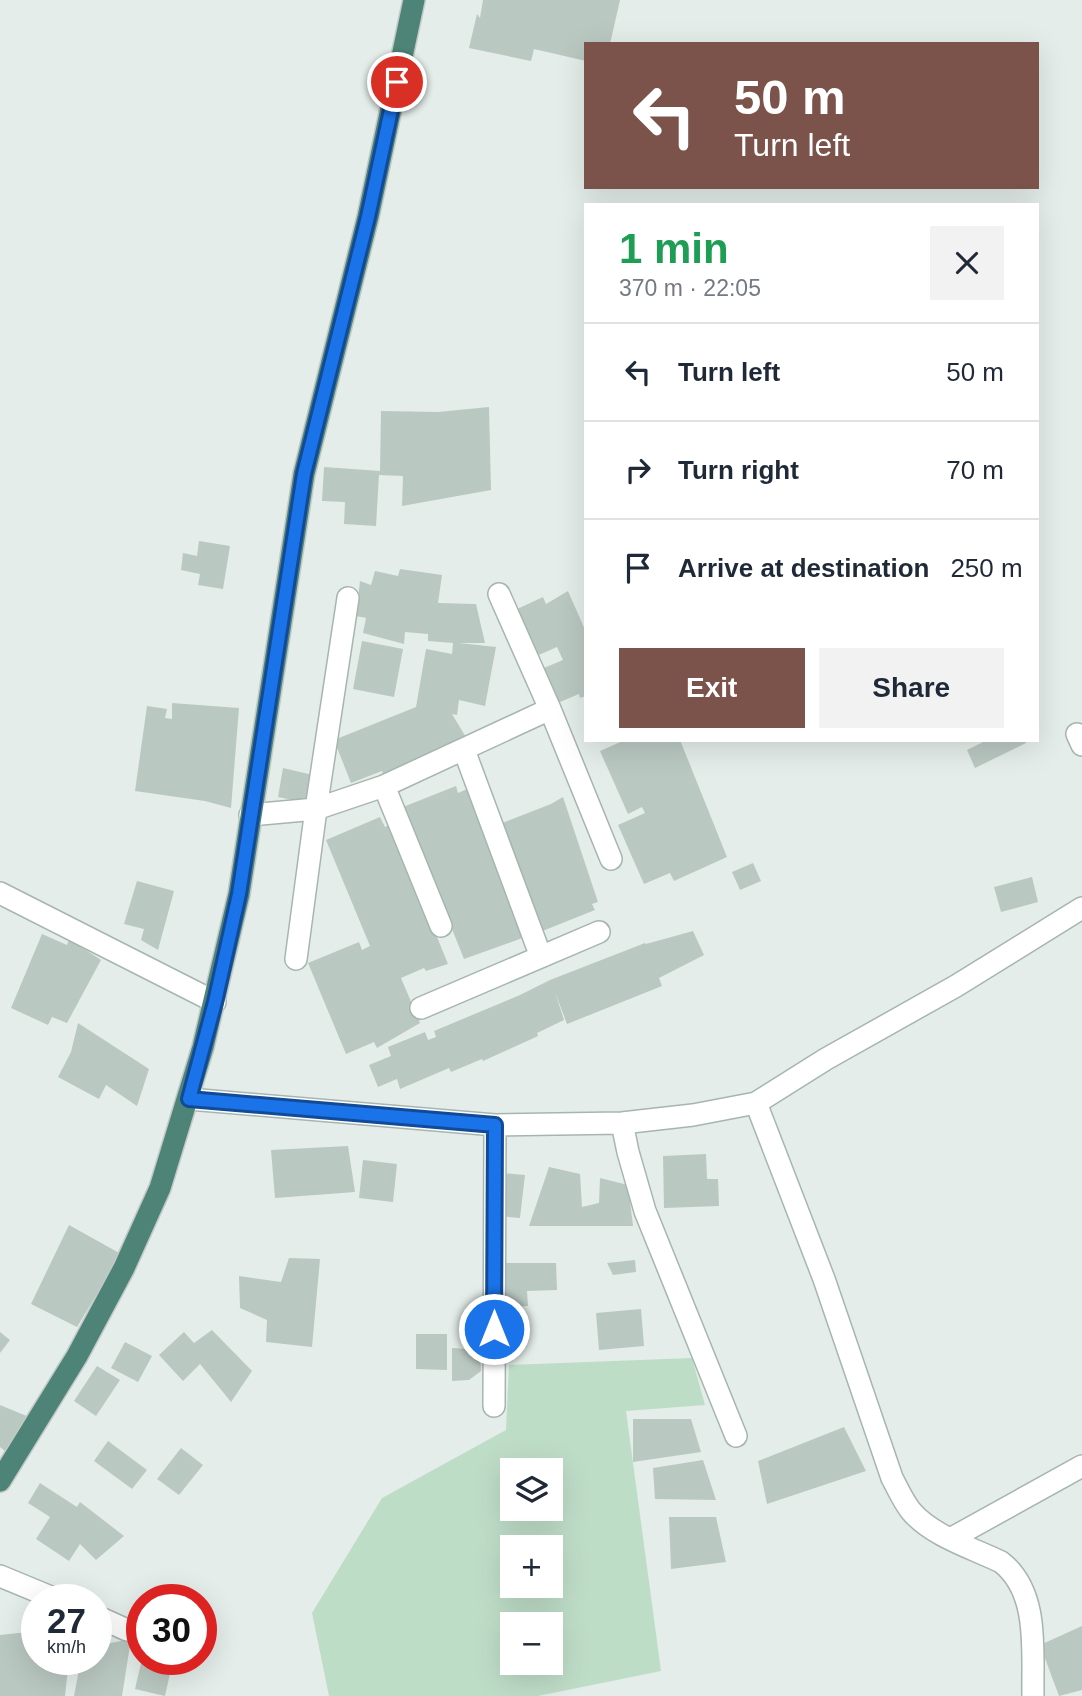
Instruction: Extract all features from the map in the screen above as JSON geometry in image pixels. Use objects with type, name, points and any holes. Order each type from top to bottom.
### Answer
[{"type":"highway","points":[[0,1481],[78,1356],[124,1268],[160,1188],[189,1099],[215,1002],[239,894],[304,474],[368,217],[414,0]]},
{"type":"street","points":[[499,594],[550,709],[611,859]]},
{"type":"street","points":[[296,959],[348,598]]},
{"type":"street","points":[[250,815],[316,810],[384,786],[550,709]]},
{"type":"street","points":[[464,750],[541,957]]},
{"type":"street","points":[[384,786],[441,926]]},
{"type":"street","points":[[0,893],[215,1002]]},
{"type":"street","points":[[189,1099],[495,1125],[622,1123],[693,1115],[756,1103],[826,1059],[956,986],[1082,908]]},
{"type":"street","points":[[421,1008],[599,933]]},
{"type":"street","points":[[756,1103],[824,1279],[892,1478],[912,1511],[939,1532],[1001,1562],[1008,1567],[1022,1588],[1030,1609],[1033,1696]]},
{"type":"street","points":[[622,1123],[645,1211],[736,1436]]},
{"type":"street","points":[[494,1406],[495,1125]]},
{"type":"street","points":[[952,1538],[1082,1466]]},
{"type":"street","points":[[0,1576],[21,1585]]},
{"type":"green space","points":[[692,1358],[705,1405],[626,1411],[661,1671],[538,1696],[329,1696],[312,1613],[382,1498],[506,1430],[509,1365]]},
{"type":"building","points":[[483,0],[620,0],[610,42],[584,42],[584,61],[534,49],[531,61],[469,48],[477,14],[480,18]]},
{"type":"building","points":[[489,407],[491,490],[402,506],[403,476],[379,475],[376,526],[344,524],[345,502],[322,501],[324,467],[380,471],[381,411],[438,412]]},
{"type":"building","points":[[199,541],[230,546],[223,589],[198,585],[200,574],[181,570],[183,553],[197,556]]},
{"type":"building","points":[[400,569],[442,575],[438,603],[476,604],[485,643],[459,643],[496,647],[485,706],[459,700],[457,715],[452,714],[467,739],[386,782],[382,771],[351,783],[334,740],[416,707],[426,649],[452,654],[453,643],[428,641],[428,634],[405,632],[404,644],[363,633],[366,618],[356,616],[360,581],[371,585],[375,571],[398,576]]},
{"type":"building","points":[[568,591],[584,627],[584,697],[580,698],[579,694],[553,705],[539,670],[563,660],[557,647],[534,657],[513,611],[543,597],[546,604]]},
{"type":"building","points":[[362,641],[403,649],[394,697],[353,689]]},
{"type":"building","points":[[172,703],[239,708],[231,808],[205,801],[135,791],[147,706],[167,709],[165,718],[172,719]]},
{"type":"building","points":[[620,742],[681,742],[727,857],[674,881],[670,873],[644,884],[618,825],[645,813],[642,807],[628,814],[600,751]]},
{"type":"building","points":[[983,742],[1026,743],[975,768],[967,750]]},
{"type":"building","points":[[283,768],[313,775],[307,803],[278,797]]},
{"type":"building","points":[[456,786],[458,793],[467,789],[525,937],[464,959],[403,807]]},
{"type":"building","points":[[563,797],[598,902],[592,904],[595,910],[540,932],[497,825]]},
{"type":"building","points":[[380,817],[385,827],[391,824],[448,964],[426,971],[424,968],[401,978],[420,1023],[377,1048],[374,1042],[346,1054],[308,963],[359,942],[362,950],[370,946],[326,840]]},
{"type":"building","points":[[753,863],[761,881],[740,890],[732,872]]},
{"type":"building","points":[[1032,877],[1038,902],[1001,912],[994,887]]},
{"type":"building","points":[[137,881],[174,891],[158,950],[141,940],[144,929],[124,924]]},
{"type":"building","points":[[693,931],[704,955],[659,978],[662,986],[567,1024],[555,992],[564,1020],[537,1033],[538,1036],[483,1061],[482,1059],[451,1072],[449,1068],[400,1089],[397,1079],[378,1087],[369,1065],[391,1056],[388,1047],[425,1032],[428,1040],[436,1037],[434,1031],[550,980],[645,943]]},
{"type":"building","points":[[42,934],[67,945],[69,939],[101,960],[67,1023],[52,1017],[48,1025],[11,1008]]},
{"type":"building","points":[[78,1023],[149,1069],[137,1106],[106,1085],[99,1099],[58,1077],[71,1052]]},
{"type":"building","points":[[348,1146],[355,1192],[275,1198],[271,1150]]},
{"type":"building","points":[[706,1154],[707,1179],[718,1179],[719,1206],[664,1208],[663,1156]]},
{"type":"building","points":[[363,1160],[397,1164],[393,1202],[359,1198]]},
{"type":"building","points":[[549,1167],[580,1174],[582,1207],[599,1203],[600,1178],[628,1185],[633,1226],[529,1226]]},
{"type":"building","points":[[502,1173],[525,1175],[520,1218],[498,1216]]},
{"type":"building","points":[[69,1225],[121,1254],[77,1327],[31,1304]]},
{"type":"building","points":[[289,1258],[320,1259],[312,1347],[266,1342],[267,1320],[240,1308],[239,1276],[281,1282]]},
{"type":"building","points":[[635,1260],[636,1272],[613,1275],[607,1263]]},
{"type":"building","points":[[504,1263],[556,1263],[557,1290],[527,1291],[528,1306],[505,1307]]},
{"type":"building","points":[[641,1309],[644,1346],[599,1350],[596,1313]]},
{"type":"building","points":[[212,1330],[252,1371],[231,1402],[200,1364],[183,1381],[159,1355],[184,1332],[194,1343]]},
{"type":"building","points":[[0,1332],[10,1340],[0,1353]]},
{"type":"building","points":[[416,1334],[447,1334],[447,1370],[416,1369]]},
{"type":"building","points":[[125,1342],[152,1356],[138,1382],[111,1368]]},
{"type":"building","points":[[452,1348],[480,1350],[481,1371],[469,1380],[452,1381]]},
{"type":"building","points":[[97,1366],[120,1380],[96,1416],[74,1401]]},
{"type":"building","points":[[0,1405],[29,1417],[6,1452],[0,1447]]},
{"type":"building","points":[[633,1419],[691,1419],[701,1452],[633,1462]]},
{"type":"building","points":[[844,1427],[866,1471],[767,1504],[758,1461]]},
{"type":"building","points":[[108,1441],[147,1470],[132,1489],[94,1461]]},
{"type":"building","points":[[181,1448],[203,1465],[179,1495],[157,1479]]},
{"type":"building","points":[[703,1460],[716,1500],[655,1499],[653,1468]]},
{"type":"building","points":[[40,1483],[77,1507],[80,1502],[124,1536],[96,1560],[80,1544],[69,1561],[36,1539],[50,1517],[28,1503]]},
{"type":"building","points":[[669,1517],[716,1517],[726,1562],[671,1569]]},
{"type":"building","points":[[1082,1626],[1082,1690],[1059,1696],[1040,1645]]},
{"type":"building","points":[[21,1633],[21,1675],[67,1675],[65,1696],[0,1696],[0,1635]]},
{"type":"building","points":[[126,1640],[126,1671],[122,1696],[74,1696],[78,1675],[112,1675],[112,1643]]},
{"type":"building","points":[[138,1675],[170,1675],[165,1696],[135,1689]]},
{"type":"route","points":[[397,82],[368,217],[304,474],[239,894],[215,1002],[189,1099],[495,1125],[494,1329]]}]
